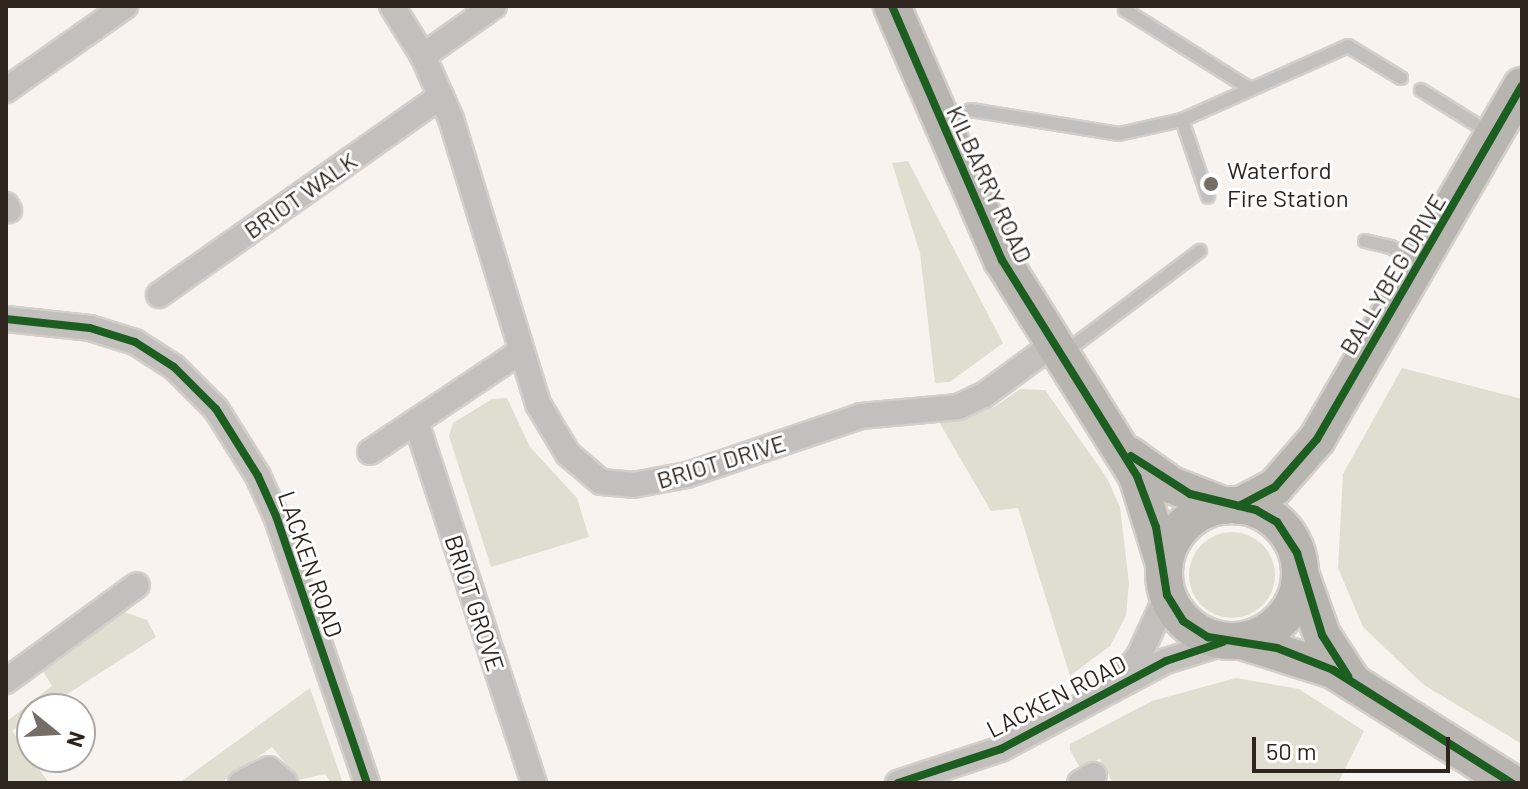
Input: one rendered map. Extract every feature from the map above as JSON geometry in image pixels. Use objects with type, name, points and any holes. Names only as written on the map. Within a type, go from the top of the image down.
[{"type":"street","points":[[6,90],[125,6]]},
{"type":"street","name":"BRIOT DRIVE","points":[[392,6],[423,56],[441,96],[520,352],[557,440],[590,475],[620,486],[712,469],[861,416],[958,407],[1055,352]]},
{"type":"street","points":[[423,56],[494,6]]},
{"type":"street","name":"KILBARRY ROAD","points":[[892,6],[939,124],[1002,260],[1055,352],[1122,449],[1148,502],[1166,579]]},
{"type":"street","name":"BALLYBEG DRIVE","points":[[1317,439],[1496,137],[1522,86]]},
{"type":"street","name":"BRIOT WALK","points":[[159,295],[441,96]]},
{"type":"street","name":"LACKEN ROAD","points":[[6,319],[90,328],[135,342],[174,367],[216,409],[252,464],[276,516],[367,783]]},
{"type":"street","points":[[370,452],[520,352]]},
{"type":"street","name":"BRIOT GROVE","points":[[416,422],[534,783]]},
{"type":"street","points":[[1317,439],[1275,487],[1187,522],[1166,579],[1194,631],[1294,653],[1353,682],[1434,738],[1512,783]]},
{"type":"street","points":[[1236,641],[1280,622],[1297,596],[1296,507],[1317,439]]},
{"type":"street","name":"KILBARRY ROAD","points":[[1122,449],[1171,485],[1232,506]]},
{"type":"street","points":[[1232,506],[1277,522],[1298,563],[1322,635],[1353,682]]},
{"type":"street","name":"LACKEN ROAD","points":[[1105,696],[1140,654],[1166,579]]},
{"type":"street","points":[[6,681],[137,585]]},
{"type":"street","name":"LACKEN ROAD","points":[[898,783],[1001,749],[1193,649],[1236,641]]},
{"type":"street","points":[[241,783],[269,769],[285,783]]},
{"type":"lane","points":[[1125,10],[1249,88]]},
{"type":"lane","points":[[939,124],[971,110],[1119,134],[1182,120],[1348,46],[1401,78]]},
{"type":"lane","points":[[1421,90],[1496,137]]},
{"type":"lane","points":[[1182,120],[1208,197]]},
{"type":"lane","points":[[1365,241],[1391,247],[1421,265]]},
{"type":"lane","points":[[1055,352],[1200,251]]},
{"type":"shaded area","points":[[908,161],[1003,343],[950,382],[935,383],[920,253],[892,163]]},
{"type":"shaded area","points":[[1402,368],[1522,399],[1522,744],[1424,685],[1363,627],[1338,568],[1343,474]]},
{"type":"shaded area","points":[[1020,389],[1045,390],[1107,478],[1120,507],[1129,583],[1126,616],[1110,646],[1070,676],[1018,508],[991,511],[939,422],[994,407]]},
{"type":"shaded area","points":[[507,398],[530,447],[577,498],[589,537],[491,567],[449,436],[453,423],[492,399]]},
{"type":"shaded area","points":[[1232,532],[1256,539],[1268,551],[1275,575],[1268,599],[1256,611],[1232,618],[1208,611],[1196,599],[1189,575],[1196,551],[1208,539]]},
{"type":"shaded area","points":[[124,612],[147,620],[156,637],[69,693],[43,693],[52,686],[41,668]]},
{"type":"shaded area","points":[[1236,678],[1299,689],[1364,731],[1338,783],[1113,783],[1100,759],[1080,768],[1070,750],[1070,744],[1152,701]]},
{"type":"shaded area","points":[[310,688],[343,783],[331,783],[325,774],[299,780],[272,747],[221,783],[179,783]]},
{"type":"shaded area","points":[[16,714],[16,728],[12,731],[16,737],[16,773],[42,773],[49,783],[6,783],[6,722]]},
{"type":"cycle path","points":[[892,6],[1002,260],[1137,476],[1156,527],[1167,595],[1183,621],[1208,637],[1277,648],[1333,670],[1512,783]]},
{"type":"cycle path","points":[[1239,506],[1275,487],[1317,439],[1522,86]]},
{"type":"cycle path","points":[[6,319],[90,328],[135,342],[174,367],[216,409],[258,476],[276,516],[367,783]]},
{"type":"cycle path","points":[[1131,456],[1190,494],[1256,510],[1277,522],[1297,553],[1322,635],[1348,676]]},
{"type":"cycle path","points":[[898,783],[1001,749],[1166,661],[1223,642]]},
{"type":"place","name":"Waterford Fire Station","points":[[1211,184]]}]
